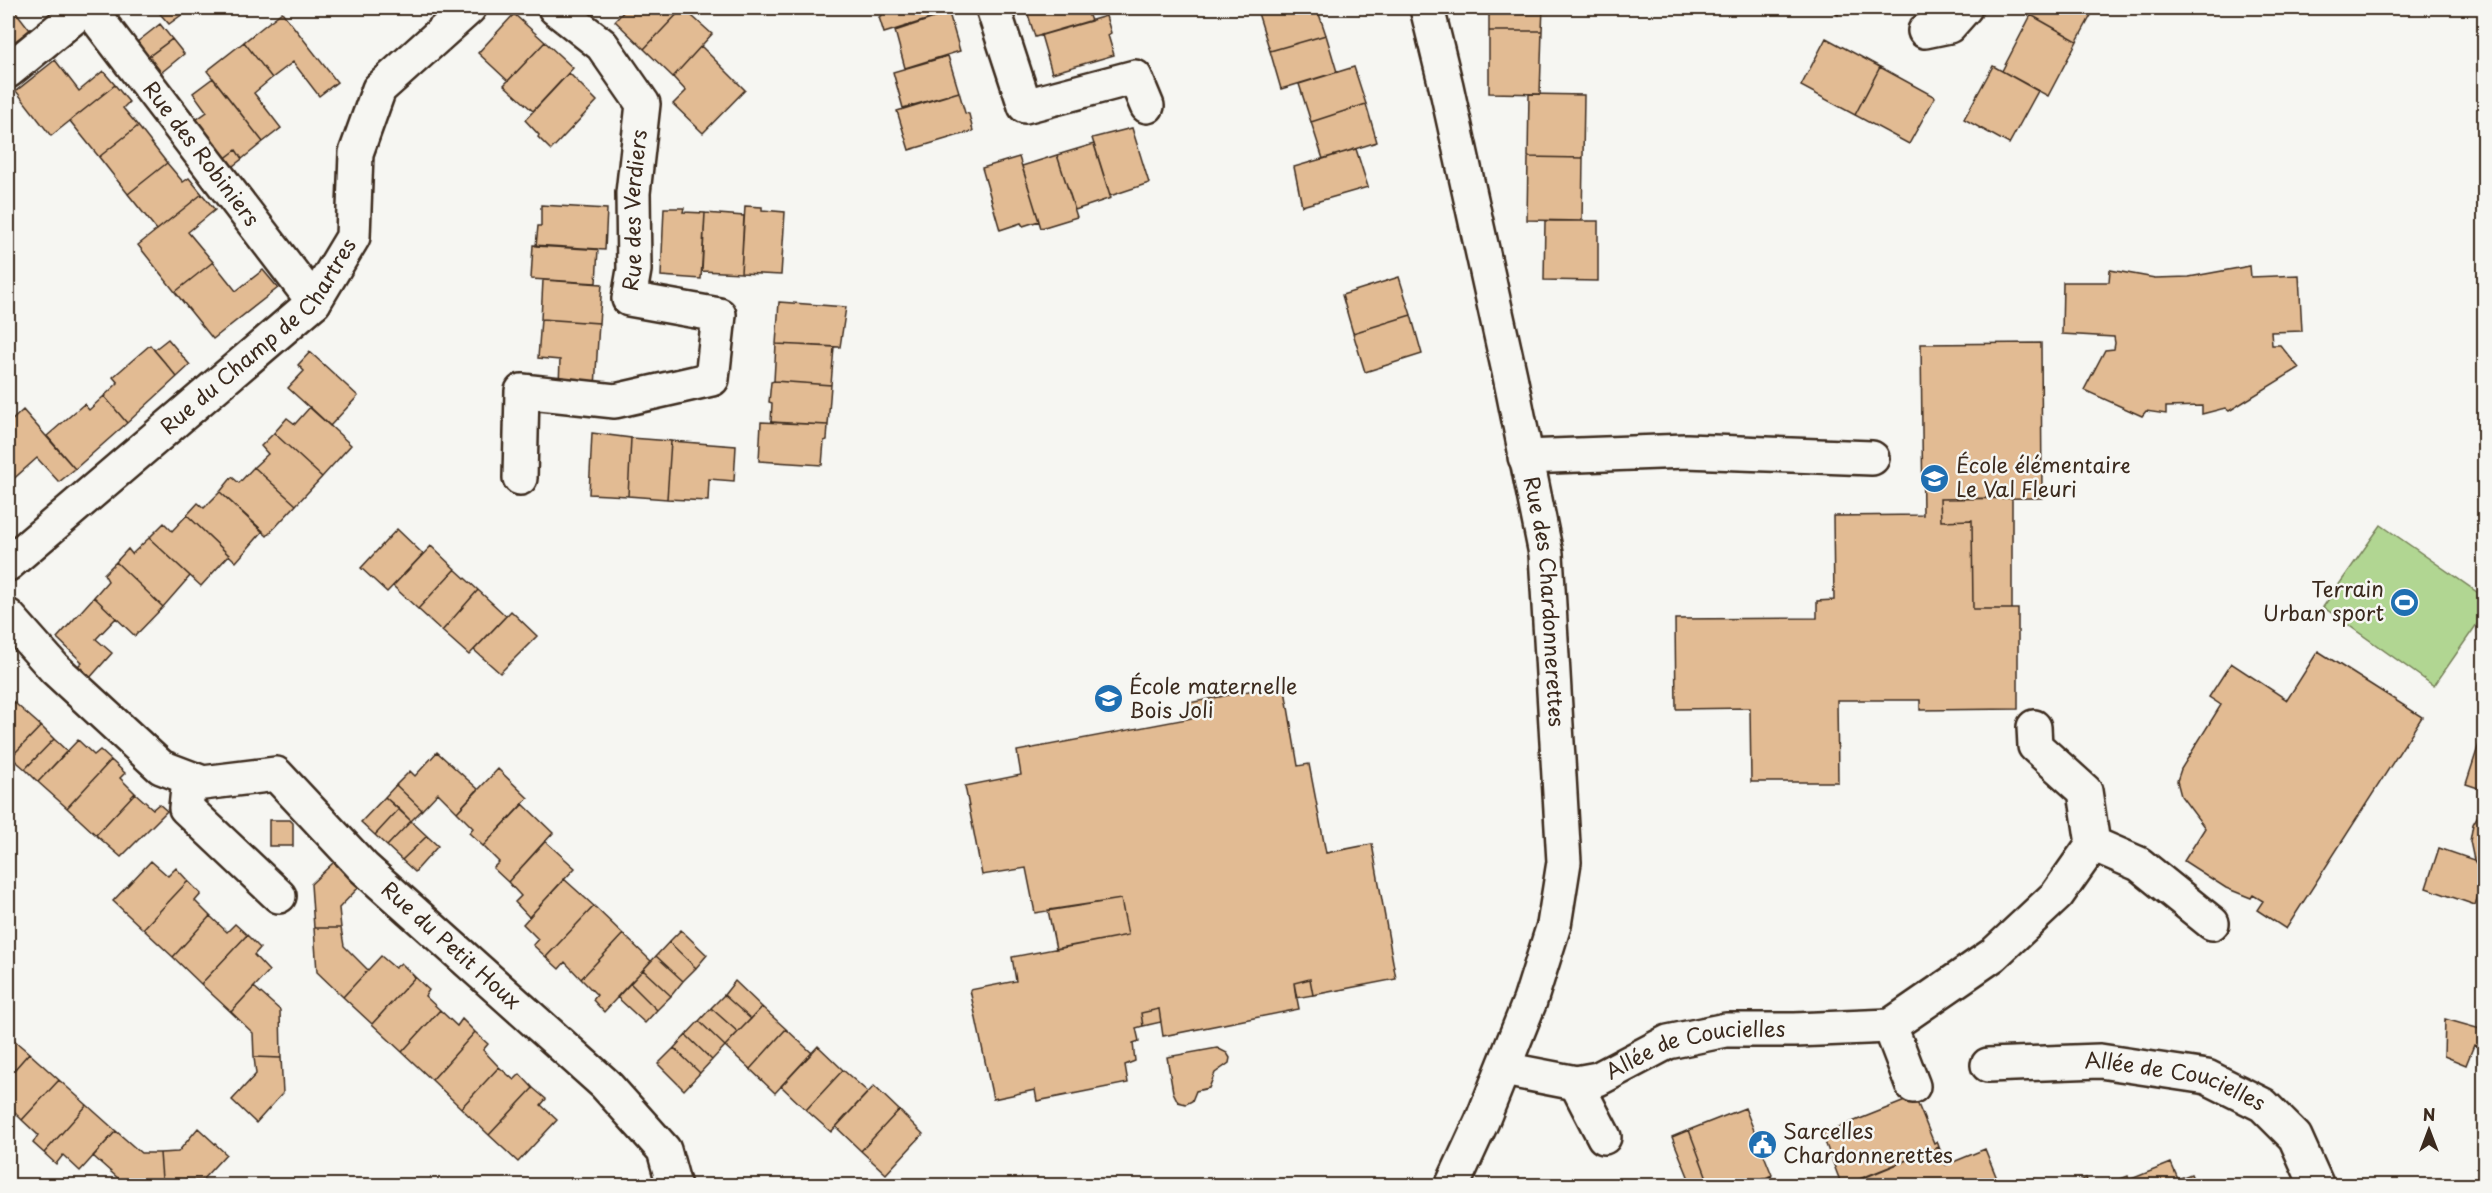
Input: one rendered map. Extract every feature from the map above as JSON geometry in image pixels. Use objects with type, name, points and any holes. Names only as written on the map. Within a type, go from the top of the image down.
[{"type":"street","name":"Rue des Robiniers","points":[[8,71],[87,8],[315,302]]},
{"type":"street","name":"Rue du Champ de Chartres","points":[[8,564],[315,302],[354,237],[356,153],[379,89],[468,8]]},
{"type":"street","name":"Rue des Verdiers","points":[[520,478],[522,391],[615,401],[712,379],[719,315],[629,299],[634,270],[633,192],[643,104],[602,45],[555,8]]},
{"type":"street","points":[[993,8],[1025,106],[1135,77],[1147,106]]},
{"type":"street","name":"Rue des Chardonnerettes","points":[[1427,8],[1446,86],[1546,554],[1564,862],[1554,925],[1530,1001],[1504,1069],[1452,1185]]},
{"type":"street","points":[[1925,31],[1949,26],[1965,8]]},
{"type":"street","points":[[1525,457],[1686,451],[1872,458]]},
{"type":"street","name":"Rue du Petit Houx","points":[[8,616],[55,669],[161,767],[203,783],[276,774],[364,868],[605,1084],[664,1150],[674,1185]]},
{"type":"street","points":[[1913,1086],[1890,1026],[1993,955],[2057,895],[2093,844],[2085,791],[2035,746],[2034,727]]},
{"type":"street","points":[[189,779],[186,808],[279,896]]},
{"type":"street","points":[[2093,844],[2139,864],[2212,923]]},
{"type":"street","name":"Allée de Coucielles","points":[[1504,1069],[1576,1083],[1598,1078],[1668,1042],[1726,1030],[1890,1026]]},
{"type":"street","name":"Allée de Coucielles","points":[[1988,1065],[2100,1061],[2207,1077],[2263,1106],[2287,1129],[2295,1137],[2317,1185]]},
{"type":"street","points":[[1576,1083],[1604,1137]]},
{"type":"green space","name":"Terrain Urban sport","points":[[2381,525],[2484,597],[2484,614],[2434,686],[2323,607]]},
{"type":"building","points":[[8,8],[13,8],[30,30],[14,42],[8,35]]},
{"type":"building","points":[[155,8],[191,8],[169,24]]},
{"type":"building","points":[[627,8],[683,8],[644,49],[615,21]]},
{"type":"building","points":[[683,8],[712,34],[673,77],[644,49]]},
{"type":"building","points":[[880,8],[947,8],[949,13],[884,33],[879,17],[882,15]]},
{"type":"building","points":[[1026,8],[1086,8],[1091,21],[1035,37]]},
{"type":"building","points":[[1274,8],[1317,8],[1326,35],[1270,51],[1258,13]]},
{"type":"building","points":[[1489,8],[1543,8],[1542,31],[1489,31]]},
{"type":"building","points":[[1826,8],[1842,8],[1838,15]]},
{"type":"building","points":[[2035,8],[2095,8],[2077,41],[2031,15]]},
{"type":"building","points":[[282,12],[337,82],[319,96],[293,62],[272,78],[244,42]]},
{"type":"building","points":[[949,13],[960,51],[905,68],[895,31]]},
{"type":"building","points":[[514,14],[545,42],[508,81],[478,53]]},
{"type":"building","points":[[2031,15],[2077,41],[2048,96],[2002,71]]},
{"type":"building","points":[[1106,16],[1111,33],[1108,35],[1114,55],[1052,73],[1041,35]]},
{"type":"building","points":[[160,24],[172,39],[144,60],[132,46]]},
{"type":"building","points":[[1489,31],[1542,31],[1540,94],[1489,93]]},
{"type":"building","points":[[1326,35],[1337,72],[1281,89],[1270,51]]},
{"type":"building","points":[[1826,38],[1880,67],[1855,115],[1801,86]]},
{"type":"building","points":[[172,39],[184,54],[157,76],[144,60]]},
{"type":"building","points":[[244,42],[272,78],[254,93],[281,128],[263,142],[207,71]]},
{"type":"building","points":[[545,42],[573,68],[533,111],[504,85]]},
{"type":"building","points":[[701,46],[745,90],[703,133],[673,104],[686,91],[673,77]]},
{"type":"building","points":[[948,56],[959,92],[903,108],[893,72]]},
{"type":"building","points":[[55,60],[79,91],[103,71],[115,85],[51,136],[16,91]]},
{"type":"building","points":[[1993,66],[2038,91],[2009,144],[1964,119]]},
{"type":"building","points":[[1354,67],[1366,104],[1311,122],[1299,84]]},
{"type":"building","points":[[1880,67],[1935,97],[1909,144],[1855,115]]},
{"type":"building","points":[[569,73],[597,101],[551,150],[525,120]]},
{"type":"building","points":[[213,78],[263,142],[242,159],[236,150],[223,160],[193,122],[207,112],[193,93]]},
{"type":"building","points":[[115,85],[129,102],[123,108],[138,126],[99,157],[70,121]]},
{"type":"building","points":[[959,92],[965,113],[969,114],[973,131],[909,150],[897,111]]},
{"type":"building","points":[[1529,94],[1584,95],[1583,158],[1528,157]]},
{"type":"building","points":[[1366,104],[1377,142],[1323,159],[1311,122]]},
{"type":"building","points":[[138,126],[167,163],[128,194],[99,157]]},
{"type":"building","points":[[1132,128],[1149,183],[1110,196],[1092,138]]},
{"type":"building","points":[[1094,144],[1111,198],[1075,210],[1057,155]]},
{"type":"building","points":[[1356,149],[1368,187],[1302,206],[1294,167]]},
{"type":"building","points":[[236,150],[242,159],[229,169],[223,160]]},
{"type":"building","points":[[1057,155],[1077,217],[1041,228],[1022,166]]},
{"type":"building","points":[[1019,157],[1039,221],[1023,226],[1021,223],[1000,230],[982,168]]},
{"type":"building","points":[[1528,157],[1583,158],[1582,221],[1527,220]]},
{"type":"building","points":[[167,163],[183,182],[189,178],[202,194],[157,230],[128,194]]},
{"type":"building","points":[[202,194],[215,210],[188,232],[213,262],[175,292],[138,245]]},
{"type":"building","points":[[541,205],[607,209],[605,250],[536,246],[538,226],[541,226]]},
{"type":"building","points":[[745,206],[785,212],[781,275],[741,273]]},
{"type":"building","points":[[664,208],[684,208],[683,212],[705,213],[701,279],[661,276]]},
{"type":"building","points":[[705,213],[744,216],[741,273],[702,271]]},
{"type":"building","points":[[1545,221],[1598,221],[1598,281],[1544,280]]},
{"type":"building","points":[[533,245],[598,249],[596,283],[531,279]]},
{"type":"building","points":[[213,262],[236,291],[263,270],[278,288],[213,339],[175,292]]},
{"type":"building","points":[[2250,266],[2251,277],[2299,275],[2302,331],[2271,332],[2272,345],[2280,345],[2299,368],[2229,411],[2225,408],[2202,414],[2202,406],[2166,407],[2166,414],[2146,411],[2142,416],[2084,390],[2105,350],[2114,349],[2114,337],[2062,334],[2063,282],[2109,282],[2110,270],[2155,278],[2189,277]]},
{"type":"building","points":[[1399,277],[1411,315],[1353,333],[1342,295]]},
{"type":"building","points":[[543,280],[602,284],[599,323],[541,319]]},
{"type":"building","points":[[779,302],[846,307],[840,347],[776,344]]},
{"type":"building","points":[[1411,315],[1422,354],[1365,372],[1353,333]]},
{"type":"building","points":[[541,319],[599,323],[595,387],[559,384],[560,360],[538,358]]},
{"type":"building","points":[[168,339],[190,365],[177,377],[154,350]]},
{"type":"building","points":[[2041,343],[2042,498],[1940,499],[1941,521],[1972,520],[1973,609],[2018,609],[2018,709],[1920,710],[1920,700],[1837,700],[1838,782],[1751,782],[1750,708],[1676,709],[1675,619],[1817,618],[1817,601],[1834,600],[1833,516],[1923,515],[1921,344]]},
{"type":"building","points":[[776,344],[834,347],[831,385],[774,381]]},
{"type":"building","points":[[150,345],[177,377],[127,423],[104,396],[118,383],[113,377]]},
{"type":"building","points":[[310,352],[358,396],[330,426],[288,388],[304,371],[298,365]]},
{"type":"building","points":[[771,382],[831,385],[828,425],[771,422],[772,403],[769,402]]},
{"type":"building","points":[[104,396],[127,423],[75,469],[47,436],[84,404],[89,410]]},
{"type":"building","points":[[310,407],[351,445],[322,477],[274,433],[287,418],[295,424]]},
{"type":"building","points":[[23,410],[75,469],[59,482],[37,458],[10,482],[8,479],[8,424]]},
{"type":"building","points":[[761,422],[828,425],[822,465],[759,461]]},
{"type":"building","points":[[274,433],[322,477],[296,505],[254,467],[268,454],[261,446]]},
{"type":"building","points":[[592,433],[631,438],[628,496],[589,494]]},
{"type":"building","points":[[631,438],[671,441],[667,499],[628,496]]},
{"type":"building","points":[[671,441],[736,446],[734,481],[709,479],[708,501],[667,499]]},
{"type":"building","points":[[254,467],[296,505],[267,536],[220,492],[232,477],[239,483]]},
{"type":"building","points":[[220,492],[263,531],[236,562],[187,515],[198,503],[204,508]]},
{"type":"building","points":[[2012,498],[2012,609],[1973,609],[1972,520],[1941,521],[1940,499]]},
{"type":"building","points":[[187,515],[229,555],[201,586],[149,538],[164,523],[172,531]]},
{"type":"building","points":[[397,529],[423,554],[387,592],[361,568]]},
{"type":"building","points":[[149,538],[190,576],[163,607],[116,562],[128,549],[132,554]]},
{"type":"building","points":[[431,546],[455,569],[418,609],[393,586]]},
{"type":"building","points":[[116,562],[163,607],[135,636],[94,597],[108,581],[104,574]]},
{"type":"building","points":[[455,569],[478,590],[442,631],[418,609]]},
{"type":"building","points":[[478,590],[506,616],[469,655],[442,631]]},
{"type":"building","points":[[94,597],[116,618],[96,639],[112,653],[88,680],[75,669],[82,662],[57,638]]},
{"type":"building","points":[[511,611],[537,636],[500,673],[474,650]]},
{"type":"building","points":[[2318,651],[2422,717],[2286,929],[2257,910],[2263,901],[2253,895],[2251,898],[2226,888],[2184,861],[2205,828],[2181,796],[2177,781],[2181,769],[2221,705],[2209,697],[2231,663],[2287,700]]},
{"type":"building","points":[[1284,684],[1298,766],[1309,764],[1326,853],[1372,844],[1396,979],[1313,995],[1310,979],[1294,983],[1299,1009],[1163,1036],[1159,1009],[1141,1013],[1143,1026],[1136,1028],[1139,1041],[1133,1043],[1135,1061],[1125,1065],[1128,1083],[1037,1101],[1035,1090],[993,1099],[970,990],[1016,981],[1012,957],[1128,935],[1121,899],[1035,913],[1026,868],[982,875],[965,786],[1021,775],[1017,751],[1192,718],[1189,703]]},
{"type":"building","points":[[8,697],[41,726],[11,757],[9,754]]},
{"type":"building","points":[[41,726],[54,739],[25,769],[11,757]]},
{"type":"building","points":[[54,739],[67,751],[38,782],[25,769]]},
{"type":"building","points":[[78,740],[94,755],[100,750],[111,760],[67,808],[38,782]]},
{"type":"building","points":[[2479,744],[2484,745],[2484,790],[2466,784]]},
{"type":"building","points":[[437,752],[478,789],[457,812],[438,793],[422,810],[396,785],[410,771],[415,776]]},
{"type":"building","points":[[111,760],[125,773],[120,778],[135,793],[96,835],[67,808]]},
{"type":"building","points":[[498,769],[528,798],[483,846],[469,833],[473,828],[457,812]]},
{"type":"building","points":[[396,785],[422,810],[411,821],[385,797]]},
{"type":"building","points":[[135,793],[153,809],[159,804],[167,811],[121,857],[96,835]]},
{"type":"building","points":[[385,797],[399,809],[375,835],[361,822]]},
{"type":"building","points":[[523,804],[553,833],[508,882],[493,868],[499,862],[483,846]]},
{"type":"building","points":[[2484,805],[2484,878],[2474,860],[2470,841],[2473,824]]},
{"type":"building","points":[[399,809],[411,821],[387,846],[375,835]]},
{"type":"building","points":[[269,820],[290,820],[293,823],[293,846],[269,846]]},
{"type":"building","points":[[411,821],[427,836],[402,860],[387,846]]},
{"type":"building","points":[[427,836],[438,846],[415,872],[402,860]]},
{"type":"building","points":[[545,841],[575,868],[529,917],[515,902],[521,896],[508,882]]},
{"type":"building","points":[[2439,848],[2474,860],[2484,878],[2475,905],[2426,888]]},
{"type":"building","points":[[151,861],[168,876],[176,868],[188,881],[143,929],[113,901]]},
{"type":"building","points":[[334,862],[360,886],[339,908],[341,928],[314,928],[311,884]]},
{"type":"building","points":[[564,879],[594,906],[546,957],[533,945],[538,939],[523,924]]},
{"type":"building","points":[[188,881],[201,894],[195,901],[210,916],[173,957],[143,929]]},
{"type":"building","points":[[1121,899],[1128,935],[1056,949],[1048,910]]},
{"type":"building","points":[[594,906],[623,934],[581,979],[565,962],[559,969],[546,957]]},
{"type":"building","points":[[210,916],[227,932],[235,924],[247,935],[201,984],[173,957]]},
{"type":"building","points":[[314,928],[341,928],[344,946],[368,970],[343,997],[317,972]]},
{"type":"building","points":[[681,930],[707,955],[696,968],[669,942]]},
{"type":"building","points":[[623,934],[651,961],[604,1012],[593,1000],[597,995],[581,979]]},
{"type":"building","points":[[247,935],[260,948],[254,955],[269,971],[231,1012],[201,984]]},
{"type":"building","points":[[669,942],[696,968],[683,981],[656,956]]},
{"type":"building","points":[[381,956],[395,968],[401,963],[415,977],[372,1024],[343,997]]},
{"type":"building","points":[[656,956],[683,981],[671,996],[643,970]]},
{"type":"building","points":[[643,970],[671,996],[657,1010],[630,983]]},
{"type":"building","points":[[415,977],[429,990],[425,996],[440,1010],[402,1052],[372,1024]]},
{"type":"building","points":[[1310,979],[1313,995],[1296,998],[1294,983]]},
{"type":"building","points":[[735,981],[762,1007],[751,1019],[724,995]]},
{"type":"building","points":[[630,983],[657,1010],[645,1023],[617,997]]},
{"type":"building","points":[[254,987],[280,1010],[281,1058],[254,1057],[253,1033],[231,1012]]},
{"type":"building","points":[[724,995],[751,1019],[738,1032],[711,1008]]},
{"type":"building","points":[[762,1007],[786,1029],[750,1069],[725,1046]]},
{"type":"building","points":[[711,1008],[738,1032],[725,1046],[699,1021]]},
{"type":"building","points":[[1159,1009],[1161,1022],[1143,1026],[1141,1013]]},
{"type":"building","points":[[440,1010],[457,1026],[462,1019],[475,1032],[432,1080],[402,1052]]},
{"type":"building","points":[[2445,1019],[2484,1030],[2484,1049],[2474,1045],[2466,1065],[2444,1056]]},
{"type":"building","points":[[699,1021],[725,1046],[712,1060],[686,1035]]},
{"type":"building","points":[[786,1029],[812,1053],[775,1093],[750,1069]]},
{"type":"building","points":[[475,1032],[488,1044],[483,1050],[499,1067],[461,1108],[432,1080]]},
{"type":"building","points":[[8,1035],[29,1053],[8,1077]]},
{"type":"building","points":[[686,1035],[712,1060],[700,1073],[674,1048]]},
{"type":"building","points":[[818,1046],[843,1070],[806,1110],[781,1086]]},
{"type":"building","points":[[674,1048],[700,1073],[684,1090],[658,1064]]},
{"type":"building","points":[[1217,1048],[1227,1053],[1230,1058],[1229,1063],[1215,1073],[1209,1088],[1196,1091],[1192,1101],[1186,1104],[1178,1102],[1173,1092],[1167,1057]]},
{"type":"building","points":[[29,1053],[59,1080],[22,1120],[8,1106],[8,1077]]},
{"type":"building","points":[[254,1057],[281,1058],[283,1093],[256,1123],[232,1100],[256,1074]]},
{"type":"building","points":[[499,1067],[514,1080],[520,1074],[533,1088],[489,1135],[461,1108]]},
{"type":"building","points":[[843,1070],[868,1092],[831,1132],[806,1110]]},
{"type":"building","points":[[59,1080],[87,1105],[44,1153],[33,1143],[38,1135],[22,1120]]},
{"type":"building","points":[[874,1086],[899,1110],[861,1151],[836,1127]]},
{"type":"building","points":[[533,1088],[546,1099],[541,1105],[557,1120],[518,1162],[489,1135]]},
{"type":"building","points":[[1915,1097],[1934,1143],[1937,1141],[1939,1147],[1842,1186],[1822,1134]]},
{"type":"building","points":[[87,1105],[116,1131],[80,1171],[63,1155],[56,1164],[44,1153]]},
{"type":"building","points":[[1745,1108],[1772,1175],[1747,1186],[1710,1186],[1689,1130]]},
{"type":"building","points":[[899,1110],[923,1134],[886,1174],[861,1151]]},
{"type":"building","points":[[198,1128],[226,1154],[202,1180],[162,1179],[160,1153],[178,1152]]},
{"type":"building","points":[[1689,1130],[1710,1186],[1692,1186],[1672,1137]]},
{"type":"building","points":[[116,1131],[141,1153],[160,1153],[162,1179],[119,1179],[93,1156]]},
{"type":"building","points":[[1939,1147],[1946,1165],[1985,1149],[2000,1186],[1844,1186]]},
{"type":"building","points":[[2171,1163],[2178,1179],[2191,1174],[2196,1186],[2103,1186],[2128,1176],[2129,1180]]},
{"type":"building","points":[[1771,1176],[1775,1186],[1747,1186]]},
{"type":"building","points":[[2086,1178],[2089,1186],[2069,1186]]},
{"type":"place","name":"École élémentaire Le Val Fleuri","points":[[1935,478]]},
{"type":"place","name":"Terrain Urban sport","points":[[2405,602]]},
{"type":"place","name":"École maternelle Bois Joli","points":[[1108,699]]},
{"type":"place","name":"Sarcelles Chardonnerettes","points":[[1762,1144]]}]
